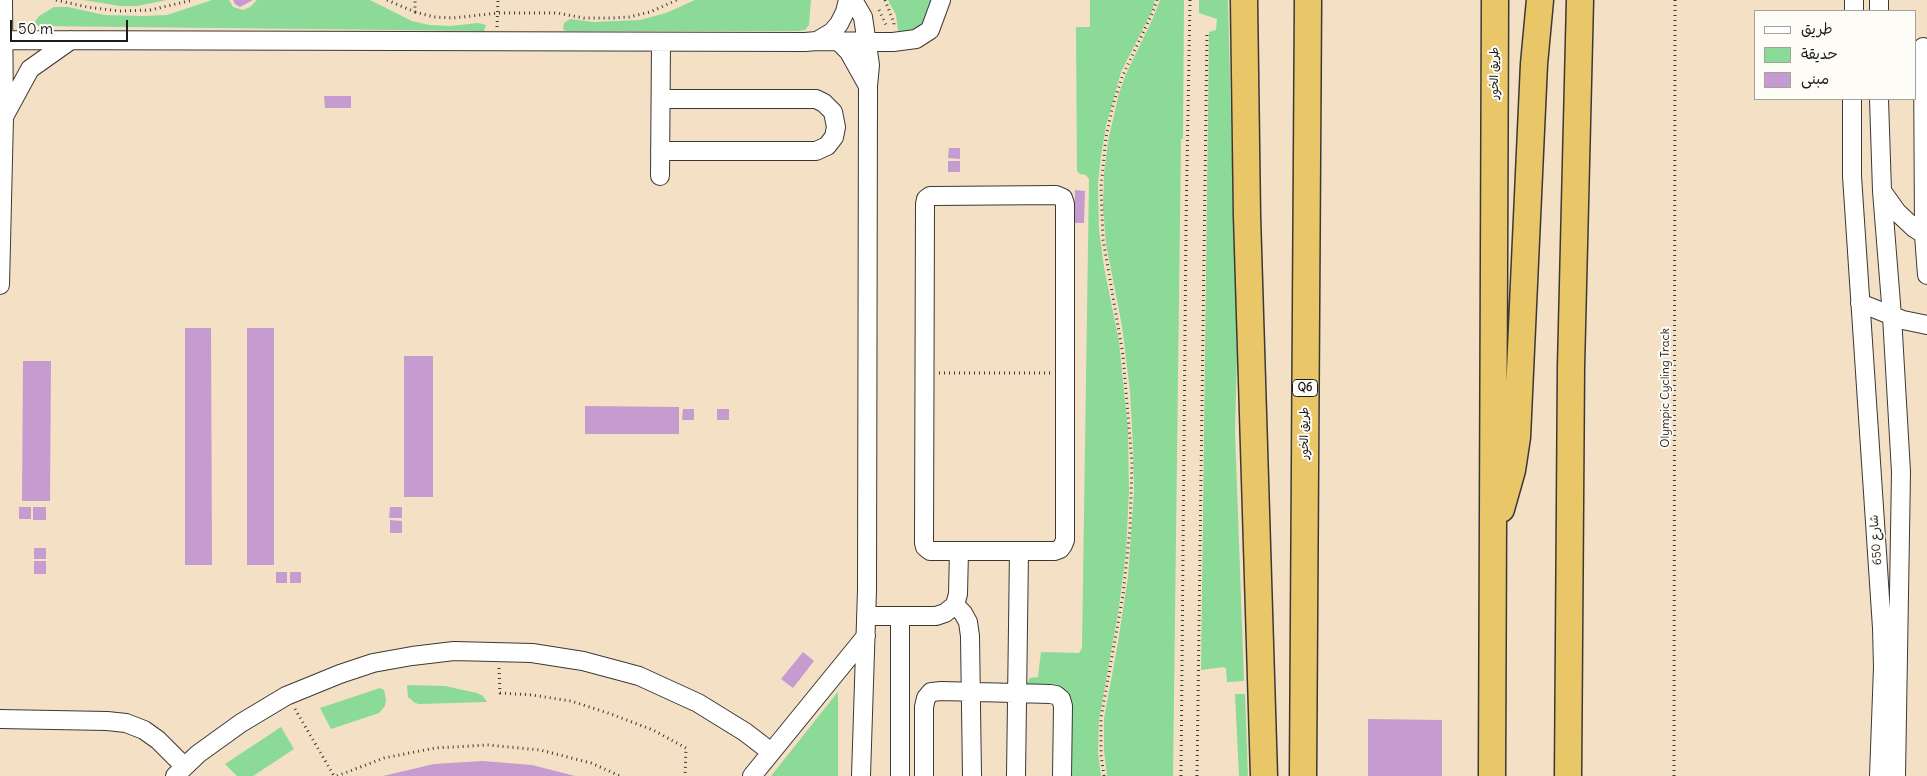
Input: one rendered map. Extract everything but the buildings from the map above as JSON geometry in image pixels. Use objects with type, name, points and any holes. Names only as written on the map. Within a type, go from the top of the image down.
[{"type":"highway","points":[[1244,0],[1247,216],[1264,776]]},
{"type":"highway","name":"طريق الخور","points":[[1303,776],[1308,0]]},
{"type":"highway","name":"طريق الخور","points":[[1492,776],[1495,0]]},
{"type":"highway","points":[[1492,533],[1508,486],[1517,437],[1534,64],[1540,0]]},
{"type":"highway","points":[[1568,776],[1571,367],[1580,0]]},
{"type":"street","points":[[0,285],[4,117],[1,40],[3,0]]},
{"type":"street","points":[[817,41],[832,32],[839,24],[848,0]]},
{"type":"street","points":[[852,0],[863,17],[870,65],[868,86],[866,636],[861,776]]},
{"type":"street","points":[[1,40],[868,42],[894,35],[916,39],[930,30],[941,0]]},
{"type":"street","points":[[4,117],[30,69],[71,40]]},
{"type":"street","points":[[838,41],[849,52],[868,86]]},
{"type":"street","points":[[660,176],[661,42]]},
{"type":"street","points":[[1922,48],[1927,275]]},
{"type":"street","points":[[660,151],[816,151],[827,146],[834,137],[836,127],[833,112],[824,103],[816,99],[661,99]]},
{"type":"street","name":"شارع 650","points":[[1852,100],[1852,176],[1882,628],[1883,666],[1879,776]]},
{"type":"street","name":"شارع 650","points":[[1880,103],[1882,191],[1892,316],[1901,472],[1896,776]]},
{"type":"street","points":[[1882,191],[1897,212],[1926,235]]},
{"type":"street","points":[[1056,195],[1063,198],[1065,204],[1064,373],[1065,540],[1060,549],[1055,551],[930,551],[925,547],[924,543],[926,199],[930,196],[1056,195]]},
{"type":"street","points":[[1860,304],[1903,320],[1927,325]]},
{"type":"street","points":[[866,616],[936,616],[945,613],[955,605],[958,594],[959,550]]},
{"type":"street","points":[[1016,776],[1019,551]]},
{"type":"street","points":[[955,605],[963,614],[969,629],[972,776]]},
{"type":"street","points":[[900,616],[900,776]]},
{"type":"street","points":[[752,776],[866,636]]},
{"type":"street","points":[[0,719],[107,720],[126,723],[144,730],[158,740],[180,771],[241,723],[286,696],[340,674],[373,663],[412,656],[454,651],[499,650],[583,661],[639,676],[698,702],[772,752]]},
{"type":"street","points":[[1568,675],[1574,687],[1580,713],[1581,776]]},
{"type":"street","points":[[924,776],[924,707],[926,698],[932,692],[971,691],[1050,694],[1056,695],[1061,699],[1062,776]]},
{"type":"path","points":[[56,0],[87,7],[119,11],[150,10],[193,0]]},
{"type":"path","points":[[387,0],[414,12],[434,17],[453,18],[498,13],[557,13],[584,18],[629,17],[650,12],[677,0]]},
{"type":"path","points":[[414,12],[415,0]]},
{"type":"path","points":[[498,0],[498,13]]},
{"type":"path","points":[[885,0],[894,23],[894,35]]},
{"type":"path","points":[[1104,776],[1101,755],[1101,718],[1124,595],[1130,529],[1132,463],[1123,355],[1102,239],[1101,187],[1106,137],[1122,77],[1157,0]]},
{"type":"path","points":[[1181,776],[1190,0]]},
{"type":"path","name":"Olympic Cycling Track","points":[[1674,776],[1675,0]]},
{"type":"path","points":[[877,7],[887,28],[894,35]]},
{"type":"path","points":[[1197,776],[1207,32]]},
{"type":"path","points":[[925,373],[1064,373]]},
{"type":"path","points":[[499,650],[500,693],[532,695],[571,701],[653,730],[686,748],[685,776]]},
{"type":"path","points":[[300,719],[336,776],[384,758],[426,750],[488,745],[540,750],[591,763],[620,776]]},
{"type":"green space","points":[[83,0],[167,0],[137,6],[120,6]]},
{"type":"green space","points":[[212,0],[229,0],[233,7],[243,10],[250,7],[257,0],[370,0],[412,21],[429,25],[450,26],[478,23],[486,25],[484,31],[38,26],[33,24],[39,16],[54,7],[68,7],[104,15],[167,15]]},
{"type":"green space","points":[[695,0],[811,0],[809,25],[805,30],[799,31],[566,31],[563,29],[564,23],[570,19],[594,22],[640,20],[666,13]]},
{"type":"green space","points":[[888,0],[934,0],[928,16],[919,26],[909,32],[900,33],[896,15]]},
{"type":"green space","points":[[1090,0],[1155,0],[1152,11],[1121,72],[1106,126],[1101,156],[1098,184],[1099,229],[1104,267],[1119,342],[1128,430],[1129,492],[1126,552],[1119,607],[1099,720],[1098,753],[1101,776],[1066,776],[1068,701],[1027,686],[1027,683],[1030,678],[1038,677],[1041,652],[1079,653],[1082,648],[1089,179],[1086,175],[1080,174],[1077,171],[1076,27],[1090,27]]},
{"type":"green space","points":[[1160,0],[1184,0],[1173,776],[1107,776],[1104,751],[1104,718],[1128,577],[1134,491],[1130,391],[1122,326],[1106,244],[1103,207],[1104,174],[1108,141],[1119,93]]},
{"type":"green space","points":[[1199,0],[1228,0],[1237,354],[1235,432],[1244,681],[1227,682],[1226,669],[1224,667],[1201,670],[1209,32],[1216,30],[1217,19],[1199,13]]},
{"type":"green space","points":[[407,685],[445,686],[477,693],[483,696],[487,702],[419,704],[408,697]]},
{"type":"green space","points":[[380,688],[384,690],[386,699],[385,706],[379,713],[331,729],[320,708]]},
{"type":"green space","points":[[837,693],[838,776],[771,776]]},
{"type":"green space","points":[[1235,694],[1245,694],[1248,776],[1239,776]]},
{"type":"green space","points":[[281,727],[294,749],[253,776],[237,776],[225,764]]}]
